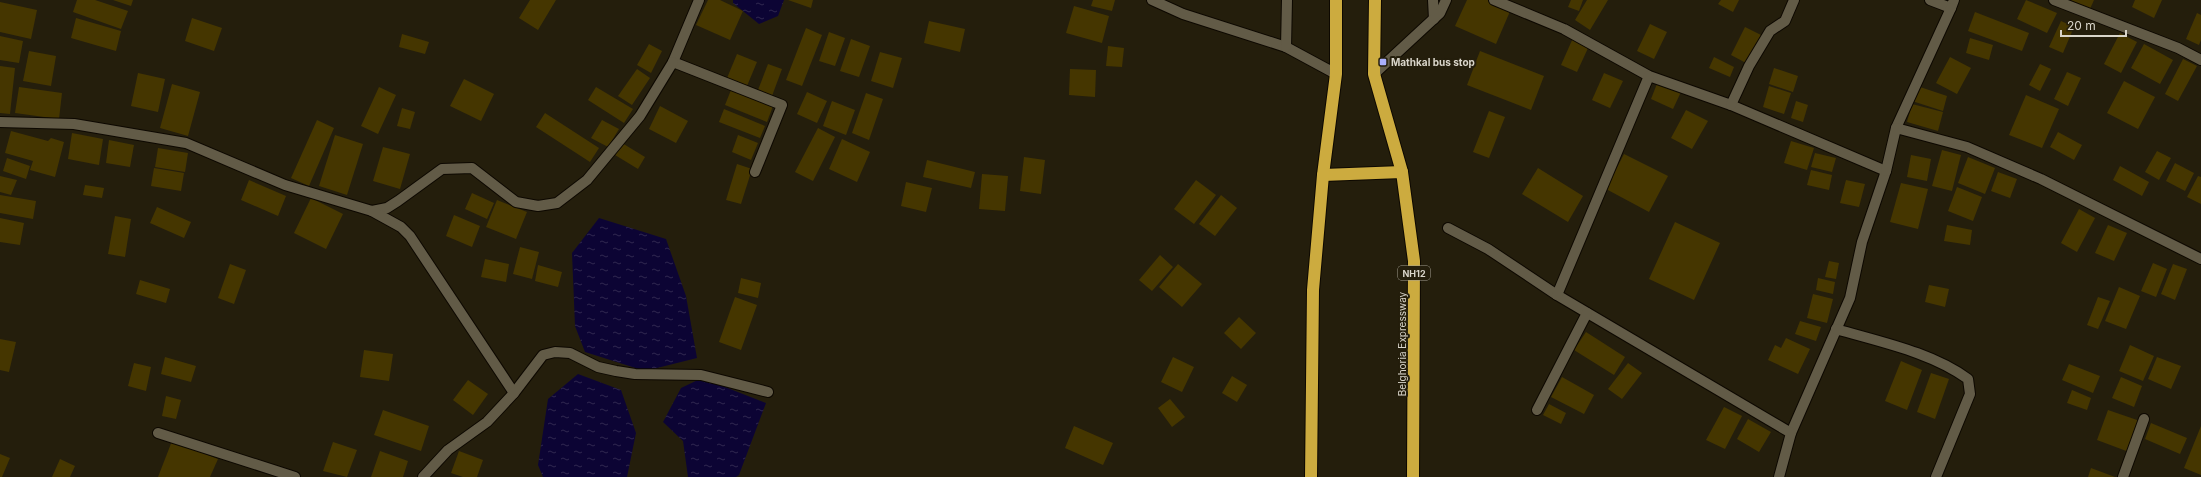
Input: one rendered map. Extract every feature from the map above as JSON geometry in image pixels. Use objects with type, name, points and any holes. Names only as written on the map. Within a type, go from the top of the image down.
[{"type":"highway","points":[[1311,477],[1313,290],[1323,175],[1336,74],[1336,0]]},
{"type":"highway","name":"Belghoria Expressway","points":[[1375,0],[1374,74],[1402,172],[1414,261],[1413,477]]},
{"type":"highway","points":[[1323,175],[1402,172]]},
{"type":"street","points":[[372,211],[387,208],[442,169],[472,168],[516,202],[538,206],[557,203],[587,180],[640,116],[673,62],[699,0]]},
{"type":"street","points":[[1152,0],[1183,14],[1286,47],[1336,74]]},
{"type":"street","points":[[1286,47],[1287,0]]},
{"type":"street","points":[[1432,0],[1434,19]]},
{"type":"street","points":[[1374,74],[1440,13],[1446,0]]},
{"type":"street","points":[[1494,0],[1564,29],[1649,76],[1731,105],[1886,171]]},
{"type":"street","points":[[1731,105],[1770,31],[1785,21],[1794,0]]},
{"type":"street","points":[[1779,477],[1791,433],[1850,298],[1862,242],[1886,171],[1896,128],[1953,4],[1930,0]]},
{"type":"street","points":[[2054,0],[2178,48],[2201,60]]},
{"type":"street","points":[[673,62],[782,105],[756,172]]},
{"type":"street","points":[[1557,295],[1649,76]]},
{"type":"street","points":[[0,122],[74,124],[186,143],[285,185],[372,211],[401,227],[410,236],[514,394]]},
{"type":"street","points":[[1896,128],[1967,147],[2041,179],[2201,259]]},
{"type":"street","points":[[1448,228],[1488,249],[1557,295],[1791,433]]},
{"type":"street","points":[[1537,410],[1587,313]]},
{"type":"street","points":[[1836,329],[1900,347],[1955,369],[1968,379],[1970,394],[1936,477]]},
{"type":"street","points":[[423,477],[448,450],[487,422],[514,394],[543,355],[555,352],[570,353],[598,367],[616,371],[635,374],[701,375],[768,392]]},
{"type":"street","points":[[2123,477],[2144,419]]},
{"type":"street","points":[[158,433],[295,477]]},
{"type":"water","points":[[733,0],[784,0],[778,16],[759,24],[733,3]]},
{"type":"water","points":[[599,218],[666,239],[686,296],[697,358],[645,371],[585,352],[575,326],[572,253]]},
{"type":"water","points":[[578,374],[621,390],[636,433],[627,477],[543,477],[538,465],[548,399]]},
{"type":"water","points":[[702,378],[766,403],[739,475],[736,477],[688,477],[683,441],[663,422],[681,388]]},
{"type":"building","points":[[77,0],[95,0],[128,11],[121,29],[73,12]]},
{"type":"building","points":[[113,0],[133,0],[131,6]]},
{"type":"building","points":[[530,0],[556,0],[538,30],[519,18]]},
{"type":"building","points":[[708,0],[720,0],[743,11],[730,40],[696,25]]},
{"type":"building","points":[[788,0],[813,0],[811,8]]},
{"type":"building","points":[[1093,0],[1115,0],[1112,11],[1091,6]]},
{"type":"building","points":[[1467,0],[1491,0],[1511,9],[1496,44],[1455,26]]},
{"type":"building","points":[[1571,0],[1583,0],[1579,11],[1568,7]]},
{"type":"building","points":[[1587,0],[1608,0],[1590,30],[1575,20]]},
{"type":"building","points":[[1721,0],[1739,0],[1733,12],[1718,4]]},
{"type":"building","points":[[2026,0],[2057,13],[2047,33],[2017,19]]},
{"type":"building","points":[[2070,0],[2094,0],[2090,9]]},
{"type":"building","points":[[2135,0],[2162,0],[2154,18],[2132,7]]},
{"type":"building","points":[[0,2],[37,10],[31,39],[0,32]]},
{"type":"building","points":[[1074,6],[1109,16],[1102,43],[1066,33]]},
{"type":"building","points":[[1975,12],[2029,33],[2022,51],[1968,31]]},
{"type":"building","points":[[2197,13],[2201,15],[2201,40],[2199,45],[2186,39]]},
{"type":"building","points":[[76,18],[121,31],[116,51],[71,38]]},
{"type":"building","points":[[192,18],[222,28],[214,51],[185,41]]},
{"type":"building","points":[[929,21],[965,29],[960,52],[924,43]]},
{"type":"building","points":[[2061,21],[2074,27],[2063,53],[2049,47]]},
{"type":"building","points":[[1650,24],[1667,32],[1654,59],[1637,51]]},
{"type":"building","points":[[1745,27],[1761,35],[1746,63],[1731,55]]},
{"type":"building","points":[[806,28],[822,35],[802,86],[786,80]]},
{"type":"building","points":[[829,32],[845,38],[835,66],[819,61]]},
{"type":"building","points":[[2120,33],[2137,42],[2121,73],[2104,64]]},
{"type":"building","points":[[402,34],[429,42],[425,54],[399,47]]},
{"type":"building","points":[[0,36],[23,41],[19,63],[0,60]]},
{"type":"building","points":[[1573,38],[1589,46],[1577,72],[1561,65]]},
{"type":"building","points":[[1970,38],[1993,45],[1989,60],[1966,53]]},
{"type":"building","points":[[851,39],[870,46],[859,77],[840,71]]},
{"type":"building","points":[[649,44],[662,51],[651,73],[637,65]]},
{"type":"building","points":[[2144,44],[2173,60],[2160,84],[2131,68]]},
{"type":"building","points":[[1108,46],[1124,48],[1122,67],[1106,66]]},
{"type":"building","points":[[29,51],[56,56],[51,86],[23,81]]},
{"type":"building","points":[[1480,51],[1544,76],[1531,110],[1467,85]]},
{"type":"building","points":[[880,52],[902,58],[893,88],[871,81]]},
{"type":"building","points":[[737,54],[757,62],[747,86],[727,78]]},
{"type":"building","points":[[1714,57],[1734,67],[1730,77],[1709,68]]},
{"type":"building","points":[[1950,57],[1971,68],[1957,94],[1936,83]]},
{"type":"building","points":[[2183,59],[2197,66],[2178,101],[2165,94]]},
{"type":"building","points":[[768,64],[782,69],[772,96],[758,90]]},
{"type":"building","points":[[2040,64],[2051,69],[2040,91],[2029,85]]},
{"type":"building","points":[[0,66],[15,68],[10,114],[0,113]]},
{"type":"building","points":[[1774,68],[1798,76],[1793,92],[1769,84]]},
{"type":"building","points":[[637,69],[650,78],[632,105],[618,96]]},
{"type":"building","points":[[1070,69],[1096,70],[1095,97],[1069,95]]},
{"type":"building","points":[[2067,72],[2081,78],[2068,106],[2054,99]]},
{"type":"building","points":[[138,73],[165,79],[158,112],[131,106]]},
{"type":"building","points":[[1604,73],[1623,81],[1610,108],[1592,100]]},
{"type":"building","points":[[464,79],[494,94],[481,121],[450,106]]},
{"type":"building","points":[[1658,81],[1681,92],[1673,109],[1651,99]]},
{"type":"building","points":[[2124,81],[2155,97],[2138,129],[2107,113]]},
{"type":"building","points":[[172,84],[200,92],[188,136],[160,128]]},
{"type":"building","points":[[1769,86],[1791,93],[1784,114],[1763,107]]},
{"type":"building","points":[[1917,86],[1947,96],[1943,111],[1912,101]]},
{"type":"building","points":[[19,87],[62,93],[59,119],[15,113]]},
{"type":"building","points":[[379,87],[396,95],[378,134],[361,126]]},
{"type":"building","points":[[596,87],[633,109],[624,123],[588,100]]},
{"type":"building","points":[[731,90],[773,106],[767,122],[725,105]]},
{"type":"building","points":[[807,92],[827,101],[817,123],[797,114]]},
{"type":"building","points":[[866,93],[883,99],[869,140],[852,133]]},
{"type":"building","points":[[2026,95],[2059,109],[2042,148],[2009,135]]},
{"type":"building","points":[[832,101],[855,110],[846,135],[823,126]]},
{"type":"building","points":[[1796,101],[1808,105],[1803,122],[1791,118]]},
{"type":"building","points":[[1912,104],[1943,112],[1938,131],[1907,122]]},
{"type":"building","points":[[660,106],[688,121],[676,143],[649,129]]},
{"type":"building","points":[[402,108],[415,112],[410,129],[397,126]]},
{"type":"building","points":[[724,109],[765,126],[760,138],[719,122]]},
{"type":"building","points":[[1686,110],[1708,121],[1692,149],[1671,138]]},
{"type":"building","points":[[1489,111],[1505,117],[1489,158],[1473,152]]},
{"type":"building","points":[[545,113],[599,148],[590,162],[536,127]]},
{"type":"building","points":[[317,120],[334,128],[309,186],[291,178]]},
{"type":"building","points":[[602,120],[619,129],[608,147],[591,138]]},
{"type":"building","points":[[818,128],[835,137],[813,181],[795,172]]},
{"type":"building","points":[[11,131],[48,141],[51,138],[64,142],[55,177],[30,170],[33,161],[5,153]]},
{"type":"building","points":[[2058,132],[2082,145],[2074,160],[2050,147]]},
{"type":"building","points":[[72,133],[103,139],[99,165],[68,159]]},
{"type":"building","points":[[335,135],[363,144],[347,195],[319,186]]},
{"type":"building","points":[[738,135],[758,143],[751,160],[732,152]]},
{"type":"building","points":[[842,139],[870,152],[857,182],[829,169]]},
{"type":"building","points":[[109,140],[134,145],[130,167],[106,163]]},
{"type":"building","points":[[1791,141],[1814,148],[1807,170],[1784,163]]},
{"type":"building","points":[[622,143],[645,157],[638,169],[615,155]]},
{"type":"building","points":[[383,147],[410,154],[400,189],[373,181]]},
{"type":"building","points":[[158,148],[188,153],[185,172],[155,167]]},
{"type":"building","points":[[1942,150],[1961,155],[1952,191],[1932,186]]},
{"type":"building","points":[[2157,151],[2171,158],[2159,180],[2145,172]]},
{"type":"building","points":[[1815,153],[1836,158],[1832,172],[1811,167]]},
{"type":"building","points":[[1624,154],[1668,176],[1649,212],[1606,189]]},
{"type":"building","points":[[1911,155],[1931,159],[1927,181],[1907,177]]},
{"type":"building","points":[[1024,157],[1045,160],[1041,194],[1020,191]]},
{"type":"building","points":[[1968,157],[1995,168],[1985,194],[1958,183]]},
{"type":"building","points":[[7,158],[30,166],[26,179],[3,171]]},
{"type":"building","points":[[927,160],[975,172],[971,188],[923,177]]},
{"type":"building","points":[[2175,163],[2194,173],[2185,191],[2166,181]]},
{"type":"building","points":[[737,164],[752,169],[741,204],[726,200]]},
{"type":"building","points":[[2120,166],[2149,182],[2142,196],[2113,180]]},
{"type":"building","points":[[154,168],[184,173],[181,191],[151,186]]},
{"type":"building","points":[[1538,168],[1583,196],[1568,222],[1522,194]]},
{"type":"building","points":[[1811,170],[1832,175],[1829,190],[1807,185]]},
{"type":"building","points":[[1998,172],[2017,179],[2010,198],[1991,191]]},
{"type":"building","points":[[982,174],[1008,176],[1005,211],[979,209]]},
{"type":"building","points":[[0,176],[17,180],[11,195],[0,192]]},
{"type":"building","points":[[2198,176],[2201,177],[2201,204],[2187,197]]},
{"type":"building","points":[[249,180],[286,196],[278,216],[241,200]]},
{"type":"building","points":[[1196,180],[1216,195],[1194,224],[1174,209]]},
{"type":"building","points":[[1846,180],[1865,184],[1859,207],[1840,203]]},
{"type":"building","points":[[906,182],[932,188],[926,212],[901,206]]},
{"type":"building","points":[[1901,183],[1928,189],[1918,229],[1890,222]]},
{"type":"building","points":[[85,185],[104,188],[102,198],[83,195]]},
{"type":"building","points":[[1957,187],[1982,197],[1973,221],[1948,211]]},
{"type":"building","points":[[472,193],[494,203],[487,219],[465,209]]},
{"type":"building","points":[[0,195],[36,201],[33,219],[0,213]]},
{"type":"building","points":[[1221,195],[1237,208],[1215,236],[1199,224]]},
{"type":"building","points":[[311,198],[343,214],[326,249],[294,233]]},
{"type":"building","points":[[497,200],[527,212],[516,239],[486,227]]},
{"type":"building","points":[[157,207],[191,222],[184,238],[150,223]]},
{"type":"building","points":[[2079,209],[2095,218],[2077,252],[2061,243]]},
{"type":"building","points":[[454,215],[480,226],[472,247],[446,236]]},
{"type":"building","points":[[115,216],[131,219],[125,257],[108,254]]},
{"type":"building","points":[[0,218],[24,223],[20,245],[0,242]]},
{"type":"building","points":[[1675,222],[1720,243],[1694,300],[1649,279]]},
{"type":"building","points":[[1947,225],[1972,230],[1970,245],[1944,241]]},
{"type":"building","points":[[2108,225],[2127,233],[2114,261],[2095,253]]},
{"type":"building","points":[[520,247],[539,252],[532,279],[513,274]]},
{"type":"building","points":[[1160,255],[1173,267],[1152,291],[1139,280]]},
{"type":"building","points":[[485,259],[509,264],[506,282],[481,277]]},
{"type":"building","points":[[1829,261],[1839,263],[1836,279],[1825,277]]},
{"type":"building","points":[[2153,263],[2167,269],[2156,297],[2141,291]]},
{"type":"building","points":[[230,264],[246,270],[234,304],[218,298]]},
{"type":"building","points":[[1178,264],[1202,284],[1182,307],[1159,287]]},
{"type":"building","points":[[2173,264],[2187,269],[2175,300],[2161,294]]},
{"type":"building","points":[[538,265],[562,272],[558,287],[535,281]]},
{"type":"building","points":[[741,278],[761,283],[758,298],[738,293]]},
{"type":"building","points":[[1818,278],[1835,282],[1833,294],[1816,290]]},
{"type":"building","points":[[140,280],[170,289],[166,303],[136,294]]},
{"type":"building","points":[[1929,285],[1949,289],[1945,307],[1925,302]]},
{"type":"building","points":[[2119,287],[2140,296],[2126,329],[2105,321]]},
{"type":"building","points":[[1813,294],[1833,299],[1827,323],[1807,318]]},
{"type":"building","points":[[735,297],[757,305],[741,350],[719,342]]},
{"type":"building","points":[[2098,297],[2110,301],[2098,329],[2087,325]]},
{"type":"building","points":[[1239,317],[1256,333],[1241,349],[1224,333]]},
{"type":"building","points":[[1800,321],[1821,327],[1816,341],[1795,334]]},
{"type":"building","points":[[1586,332],[1625,357],[1614,375],[1574,350]]},
{"type":"building","points":[[1786,338],[1810,349],[1798,374],[1768,360],[1775,345],[1781,348]]},
{"type":"building","points":[[0,339],[16,342],[9,372],[0,370]]},
{"type":"building","points":[[2130,345],[2154,356],[2143,381],[2119,371]]},
{"type":"building","points":[[364,350],[393,354],[389,381],[360,377]]},
{"type":"building","points":[[165,357],[196,366],[191,382],[161,374]]},
{"type":"building","points":[[1173,357],[1194,367],[1182,392],[1161,382]]},
{"type":"building","points":[[2157,357],[2181,366],[2171,389],[2148,379]]},
{"type":"building","points":[[1901,361],[1922,370],[1907,410],[1885,401]]},
{"type":"building","points":[[134,363],[151,367],[146,391],[128,386]]},
{"type":"building","points":[[1628,363],[1642,373],[1622,399],[1608,389]]},
{"type":"building","points":[[2069,364],[2100,376],[2093,393],[2062,380]]},
{"type":"building","points":[[1931,373],[1949,379],[1935,419],[1917,412]]},
{"type":"building","points":[[1232,376],[1247,385],[1237,402],[1222,393]]},
{"type":"building","points":[[1562,377],[1594,395],[1584,414],[1551,397]]},
{"type":"building","points":[[2121,377],[2142,386],[2134,407],[2112,398]]},
{"type":"building","points":[[468,380],[488,394],[473,415],[453,400]]},
{"type":"building","points":[[2072,390],[2091,398],[2087,410],[2067,403]]},
{"type":"building","points":[[166,396],[181,400],[176,419],[162,416]]},
{"type":"building","points":[[1170,399],[1185,417],[1172,427],[1158,408]]},
{"type":"building","points":[[1549,404],[1566,413],[1561,424],[1543,415]]},
{"type":"building","points":[[1724,407],[1742,416],[1725,449],[1706,440]]},
{"type":"building","points":[[383,410],[429,426],[421,451],[374,435]]},
{"type":"building","points":[[2108,410],[2140,421],[2129,452],[2097,440]]},
{"type":"building","points":[[1748,419],[1771,432],[1759,452],[1737,439]]},
{"type":"building","points":[[2151,423],[2187,438],[2180,454],[2145,439]]},
{"type":"building","points":[[1074,426],[1113,443],[1103,465],[1065,448]]},
{"type":"building","points":[[2201,426],[2201,475],[2184,468]]},
{"type":"building","points":[[172,441],[218,459],[210,477],[158,477]]},
{"type":"building","points":[[333,442],[357,450],[347,477],[323,471]]},
{"type":"building","points":[[380,451],[408,461],[403,477],[371,477]]},
{"type":"building","points":[[459,451],[483,460],[477,477],[463,477],[451,473]]},
{"type":"building","points":[[0,454],[10,458],[2,477],[0,477]]},
{"type":"building","points":[[60,459],[75,466],[70,477],[52,477]]},
{"type":"building","points":[[2091,468],[2115,477],[2088,477]]},
{"type":"place","name":"Mathkal bus stop","points":[[1383,62]]}]
